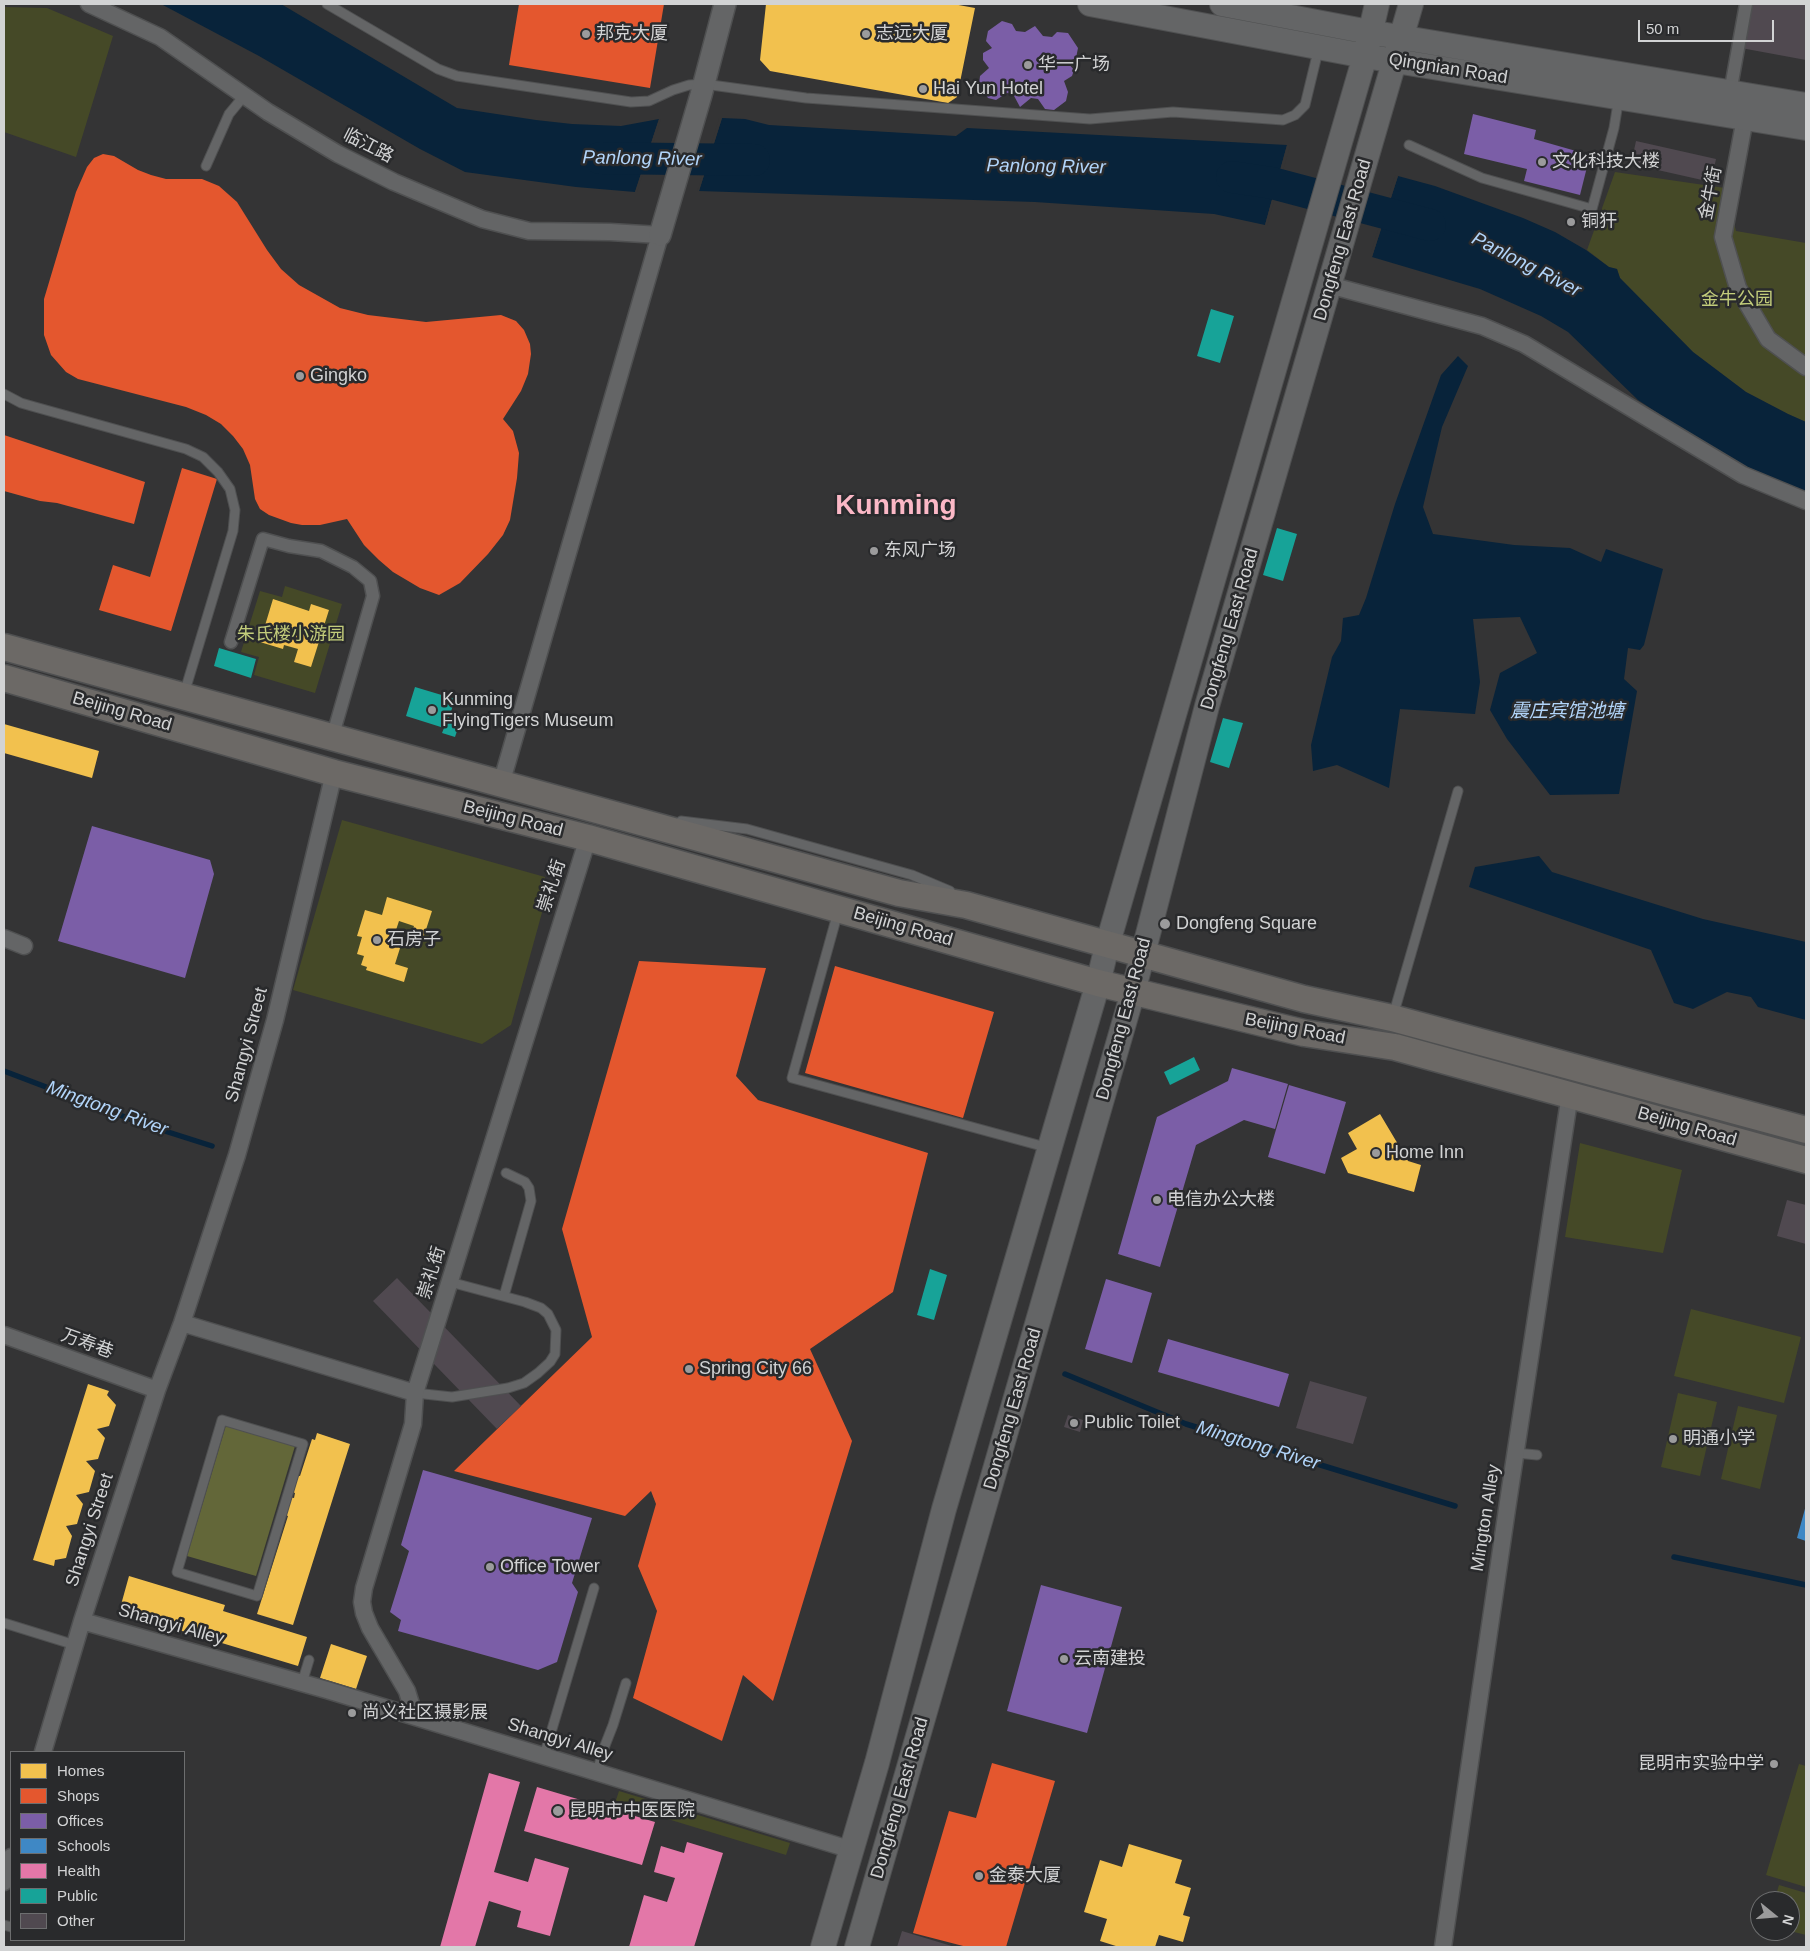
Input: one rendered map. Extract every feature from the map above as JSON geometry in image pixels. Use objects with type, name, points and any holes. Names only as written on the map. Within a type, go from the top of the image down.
[{"type":"main road","name":"Qingnian Road","points":[[1090,4],[1365,56],[1806,128]]},
{"type":"main road","name":"Qingnian Road","points":[[1222,4],[1402,38],[1806,105]]},
{"type":"main road","name":"Dongfeng East Road","points":[[823,1947],[877,1763],[944,1509],[1098,983],[1107,946],[1365,56],[1377,4]]},
{"type":"main road","name":"Dongfeng East Road","points":[[857,1947],[1133,992],[1207,706],[1411,4]]},
{"type":"main road","name":"Beijing Road","points":[[4,647],[899,894],[966,906],[1304,999],[1392,1018],[1806,1130]]},
{"type":"main road","name":"Beijing Road","points":[[4,678],[334,773],[588,838],[1098,983],[1304,1033],[1396,1047],[1806,1160]]},
{"type":"street","name":"临江路","points":[[90,4],[160,37],[268,112],[338,154],[394,182],[482,220],[529,231],[660,235]]},
{"type":"street","points":[[501,784],[702,91],[725,4]]},
{"type":"street","points":[[1730,93],[1746,4]]},
{"type":"street","name":"金牛街","points":[[1746,118],[1723,237],[1738,288],[1768,339],[1806,367]]},
{"type":"street","points":[[1329,285],[1482,326],[1524,344],[1743,475],[1806,501]]},
{"type":"street","points":[[231,642],[262,539],[320,551],[353,567],[370,581],[373,596],[332,738]]},
{"type":"street","name":"Shangyi Street","points":[[43,1751],[82,1621],[157,1390],[182,1323],[237,1155],[275,1020],[334,773]]},
{"type":"street","name":"崇礼街","points":[[409,1715],[411,1704],[407,1691],[370,1628],[362,1602],[364,1588],[413,1424],[415,1393],[588,838]]},
{"type":"street","points":[[4,938],[24,946]]},
{"type":"street","name":"Mington Alley","points":[[1443,1947],[1570,1094]]},
{"type":"street","points":[[182,1323],[415,1393]]},
{"type":"street","name":"万寿巷","points":[[4,1335],[157,1390]]},
{"type":"street","name":"Shangyi Alley","points":[[82,1621],[302,1683],[852,1850]]},
{"type":"street","points":[[4,1882],[10,1861]]},
{"type":"lane","points":[[327,4],[438,69],[457,76],[632,102],[649,101],[689,85],[702,91],[1090,119],[1173,112],[1283,120],[1295,115],[1305,105],[1319,47]]},
{"type":"lane","points":[[206,166],[229,114],[244,96]]},
{"type":"lane","points":[[1409,146],[1482,178],[1592,209],[1614,128],[1619,97]]},
{"type":"lane","points":[[4,394],[21,403],[186,449],[203,457],[218,472],[230,489],[235,510],[233,531],[183,697]]},
{"type":"lane","points":[[1392,1018],[1458,791]]},
{"type":"lane","points":[[839,909],[792,1078],[1049,1148]]},
{"type":"lane","points":[[504,1296],[531,1202],[529,1188],[525,1182],[506,1173]]},
{"type":"lane","points":[[415,1393],[452,1397],[508,1388],[530,1380],[556,1354],[556,1330],[548,1314],[534,1304],[450,1282]]},
{"type":"lane","points":[[222,1420],[303,1444],[257,1596],[177,1572],[222,1420]]},
{"type":"lane","points":[[1516,1453],[1537,1455]]},
{"type":"lane","points":[[544,1756],[594,1588]]},
{"type":"lane","points":[[4,1623],[75,1645]]},
{"type":"lane","points":[[302,1683],[309,1660]]},
{"type":"lane","points":[[597,1772],[604,1748],[614,1725],[626,1683]]},
{"type":"green space","points":[[4,7],[47,8],[113,36],[76,157],[4,132]]},
{"type":"green space","name":"金牛公园","points":[[1615,172],[1725,188],[1736,231],[1806,243],[1806,422],[1746,392],[1693,352],[1620,278],[1617,269],[1609,267],[1587,250]]},
{"type":"green space","name":"朱氏楼小游园","points":[[285,586],[342,604],[315,693],[254,675],[259,657],[241,652],[260,591],[282,597]]},
{"type":"green space","points":[[342,820],[545,877],[546,898],[511,1025],[482,1044],[293,990]]},
{"type":"green space","points":[[1580,1143],[1682,1170],[1663,1253],[1565,1237]]},
{"type":"green space","points":[[1691,1309],[1801,1337],[1784,1403],[1674,1376]]},
{"type":"green space","points":[[1678,1393],[1717,1402],[1700,1476],[1661,1467]]},
{"type":"green space","points":[[1738,1406],[1777,1415],[1760,1489],[1721,1479]]},
{"type":"green space","points":[[226,1425],[295,1446],[256,1576],[187,1556]]},
{"type":"green space","points":[[1799,1764],[1806,1766],[1806,1887],[1766,1875]]},
{"type":"green space","points":[[619,1791],[790,1843],[786,1855],[615,1803]]},
{"type":"green space","points":[[1779,1885],[1799,1891],[1777,1891]]},
{"type":"green space","points":[[1800,1891],[1806,1893],[1806,1935],[1800,1934]]},
{"type":"water","points":[[161,4],[281,4],[457,108],[572,124],[621,126],[659,119],[635,192],[576,187],[465,172],[420,149],[259,56]]},
{"type":"water","points":[[722,118],[745,119],[769,125],[956,136],[967,128],[1287,145],[1265,225],[1214,214],[1035,202],[699,191]]},
{"type":"water","points":[[1398,176],[1435,186],[1523,218],[1555,232],[1586,250],[1609,267],[1617,269],[1620,278],[1693,352],[1746,392],[1806,422],[1806,495],[1743,469],[1638,400],[1568,332],[1541,316],[1480,289],[1372,257]]},
{"type":"water","name":"震庄宾馆池塘","points":[[1458,356],[1468,366],[1442,427],[1423,507],[1433,534],[1514,545],[1570,548],[1601,562],[1606,549],[1663,569],[1644,645],[1640,650],[1628,648],[1624,679],[1637,691],[1619,794],[1550,795],[1507,739],[1490,710],[1500,673],[1537,653],[1520,617],[1473,619],[1480,682],[1475,714],[1400,709],[1389,788],[1337,765],[1313,771],[1311,745],[1332,657],[1341,641],[1343,618],[1359,615],[1395,504],[1441,375]]},
{"type":"water","points":[[1539,856],[1552,872],[1703,919],[1806,942],[1806,1020],[1758,1007],[1751,997],[1727,992],[1693,1009],[1674,1003],[1651,950],[1469,887],[1475,867]]},
{"type":"pier","points":[[719,118],[722,118],[699,191],[697,192]]},
{"type":"pier","points":[[659,119],[661,119],[637,192],[635,192]]},
{"type":"pier","points":[[1287,145],[1290,146],[1267,226],[1265,225]]},
{"type":"pier","points":[[1395,175],[1398,176],[1372,257],[1370,256]]},
{"type":"building: Homes","name":"志远大厦","points":[[766,4],[953,4],[975,8],[957,97],[948,103],[770,71],[760,60]]},
{"type":"building: Homes","points":[[273,599],[309,611],[311,604],[329,610],[311,667],[294,662],[298,649],[284,645],[283,649],[260,642]]},
{"type":"building: Homes","points":[[4,724],[99,751],[92,778],[4,753]]},
{"type":"building: Homes","name":"石房子","points":[[387,897],[432,911],[422,942],[410,938],[414,926],[399,921],[392,942],[401,945],[395,964],[408,968],[404,982],[366,970],[367,967],[361,965],[364,956],[357,954],[362,937],[357,936],[365,910],[382,915]]},
{"type":"building: Homes","name":"Home Inn","points":[[1380,1114],[1408,1161],[1421,1165],[1414,1192],[1348,1173],[1341,1158],[1357,1149],[1348,1133]]},
{"type":"building: Homes","points":[[88,1384],[109,1391],[107,1395],[116,1405],[109,1426],[97,1429],[105,1438],[98,1459],[86,1461],[95,1471],[89,1492],[76,1495],[83,1504],[77,1524],[66,1526],[72,1536],[66,1558],[55,1560],[54,1566],[33,1560]]},
{"type":"building: Homes","points":[[317,1433],[350,1444],[293,1625],[257,1614],[288,1516],[283,1514],[289,1497],[294,1498],[295,1493],[290,1491],[295,1475],[300,1476],[312,1439],[315,1440]]},
{"type":"building: Homes","points":[[129,1576],[225,1605],[223,1611],[307,1637],[298,1666],[119,1612]]},
{"type":"building: Homes","points":[[331,1644],[367,1656],[356,1689],[320,1678]]},
{"type":"building: Homes","points":[[1129,1844],[1182,1860],[1175,1883],[1191,1888],[1183,1915],[1190,1917],[1183,1942],[1159,1935],[1155,1947],[1119,1947],[1100,1941],[1107,1919],[1084,1912],[1100,1860],[1122,1867]]},
{"type":"building: Shops","name":"邦克大厦","points":[[519,4],[664,4],[650,88],[509,65]]},
{"type":"building: Shops","name":"Gingko","points":[[103,154],[114,156],[151,175],[166,179],[202,179],[219,186],[237,202],[281,269],[299,285],[340,308],[368,315],[426,322],[501,315],[516,321],[524,330],[530,344],[531,354],[528,374],[521,391],[503,419],[513,431],[519,453],[510,520],[503,535],[488,554],[460,583],[439,595],[420,588],[393,572],[379,560],[364,545],[347,519],[320,525],[302,525],[269,515],[260,509],[255,499],[250,465],[243,449],[221,424],[206,415],[186,407],[78,379],[66,372],[51,355],[44,335],[44,299],[76,192],[87,167],[94,158]]},
{"type":"building: Shops","points":[[4,435],[145,482],[134,524],[4,491]]},
{"type":"building: Shops","points":[[182,468],[217,479],[171,631],[99,610],[113,565],[150,577]]},
{"type":"building: Shops","name":"Spring City 66","points":[[639,961],[766,968],[736,1076],[758,1100],[928,1153],[893,1292],[810,1349],[852,1441],[773,1701],[743,1675],[722,1741],[633,1698],[657,1611],[638,1566],[656,1504],[651,1491],[625,1516],[454,1471],[592,1337],[562,1229]]},
{"type":"building: Shops","points":[[835,966],[994,1012],[963,1118],[805,1073]]},
{"type":"building: Shops","name":"金泰大厦","points":[[992,1763],[1055,1781],[1006,1947],[967,1947],[913,1933],[949,1811],[976,1818]]},
{"type":"building: Offices","name":"华一广场","points":[[1002,21],[1012,24],[1016,31],[1025,32],[1035,26],[1043,36],[1052,37],[1057,32],[1068,33],[1078,48],[1076,58],[1067,62],[1074,70],[1072,76],[1064,81],[1068,92],[1066,101],[1054,110],[1045,109],[1038,99],[1031,98],[1020,107],[1013,94],[1007,93],[996,100],[988,98],[979,85],[980,76],[989,68],[983,60],[983,53],[992,48],[986,41],[988,31]]},
{"type":"building: Offices","name":"文化科技大楼","points":[[1473,114],[1536,130],[1534,139],[1590,155],[1580,195],[1524,181],[1527,169],[1464,154]]},
{"type":"building: Offices","points":[[92,826],[210,860],[214,874],[185,978],[58,941]]},
{"type":"building: Offices","name":"电信办公大楼","points":[[1232,1068],[1288,1084],[1275,1129],[1244,1120],[1196,1145],[1160,1267],[1118,1254],[1157,1117],[1228,1081]]},
{"type":"building: Offices","points":[[1289,1085],[1346,1102],[1325,1174],[1268,1157]]},
{"type":"building: Offices","points":[[1106,1279],[1152,1293],[1132,1363],[1085,1349]]},
{"type":"building: Offices","points":[[1168,1339],[1289,1374],[1279,1407],[1158,1372]]},
{"type":"building: Offices","name":"Office Tower","points":[[423,1470],[592,1518],[572,1583],[578,1592],[557,1662],[538,1670],[398,1631],[401,1620],[390,1612],[409,1551],[401,1545]]},
{"type":"building: Offices","name":"云南建投","points":[[1041,1585],[1122,1607],[1087,1733],[1007,1711]]},
{"type":"building: Schools","points":[[1806,1505],[1806,1541],[1797,1538]]},
{"type":"building: Health","points":[[489,1773],[520,1782],[494,1872],[528,1882],[535,1858],[569,1868],[550,1936],[517,1927],[521,1911],[489,1901],[475,1947],[440,1947]]},
{"type":"building: Health","points":[[537,1787],[655,1822],[642,1865],[524,1831]]},
{"type":"building: Health","points":[[687,1842],[723,1853],[694,1947],[629,1947],[644,1895],[667,1902],[675,1878],[654,1872],[661,1846],[684,1853]]},
{"type":"building: Public","points":[[1211,309],[1234,316],[1220,363],[1197,356]]},
{"type":"building: Public","points":[[1277,528],[1297,534],[1283,581],[1263,575]]},
{"type":"building: Public","points":[[219,648],[256,659],[251,678],[214,666]]},
{"type":"building: Public","points":[[415,687],[455,699],[448,721],[459,725],[455,737],[442,733],[444,728],[406,716]]},
{"type":"building: Public","points":[[1223,718],[1243,723],[1229,768],[1210,762]]},
{"type":"building: Public","points":[[1194,1057],[1200,1070],[1170,1085],[1164,1072]]},
{"type":"building: Public","points":[[930,1269],[947,1275],[934,1320],[917,1315]]},
{"type":"building: Other","points":[[1749,4],[1806,4],[1806,60],[1741,48]]},
{"type":"building: Other","points":[[1636,141],[1716,159],[1711,182],[1631,164]]},
{"type":"building: Other","points":[[1787,1200],[1806,1205],[1806,1244],[1777,1236]]},
{"type":"building: Other","points":[[397,1278],[521,1406],[497,1429],[373,1301]]},
{"type":"building: Other","points":[[1310,1381],[1367,1397],[1353,1444],[1296,1428]]},
{"type":"building: Other","name":"Public Toilet","points":[[1068,1415],[1083,1420],[1080,1432],[1064,1427]]},
{"type":"building: Other","points":[[902,1931],[955,1947],[897,1947]]},
{"type":"waterway","name":"Panlong River","points":[[600,158],[754,160]]},
{"type":"waterway","name":"Panlong River","points":[[1232,177],[1272,183],[1430,225]]},
{"type":"waterway","name":"Mingtong River","points":[[4,1071],[146,1125],[212,1146]]},
{"type":"waterway","name":"Mingtong River","points":[[1065,1374],[1186,1424],[1455,1506]]},
{"type":"waterway","name":"Mingtong River","points":[[1674,1557],[1806,1585]]},
{"type":"place","name":"邦克大厦","points":[[586,34]]},
{"type":"place","name":"志远大厦","points":[[866,34]]},
{"type":"place","name":"华一广场","points":[[1028,65]]},
{"type":"place","name":"Hai Yun Hotel","points":[[923,89]]},
{"type":"place","name":"文化科技大楼","points":[[1542,162]]},
{"type":"place","name":"铜犴","points":[[1571,222]]},
{"type":"place","name":"Gingko","points":[[300,376]]},
{"type":"place","name":"东风广场","points":[[874,551]]},
{"type":"place","name":"Kunming FlyingTigers Museum","points":[[432,710]]},
{"type":"place","name":"Dongfeng Square","points":[[1165,924]]},
{"type":"place","name":"石房子","points":[[377,940]]},
{"type":"place","name":"Home Inn","points":[[1376,1153]]},
{"type":"place","name":"电信办公大楼","points":[[1157,1200]]},
{"type":"place","name":"Spring City 66","points":[[689,1369]]},
{"type":"place","name":"Public Toilet","points":[[1074,1423]]},
{"type":"place","name":"明通小学","points":[[1673,1439]]},
{"type":"place","name":"Office Tower","points":[[490,1567]]},
{"type":"place","name":"云南建投","points":[[1064,1659]]},
{"type":"place","name":"尚义社区摄影展","points":[[352,1713]]},
{"type":"place","name":"昆明市实验中学","points":[[1774,1764]]},
{"type":"place","name":"昆明市中医医院","points":[[558,1811]]},
{"type":"place","name":"金泰大厦","points":[[979,1876]]},
{"type":"district","name":"Kunming","points":[[896,506]]}]
